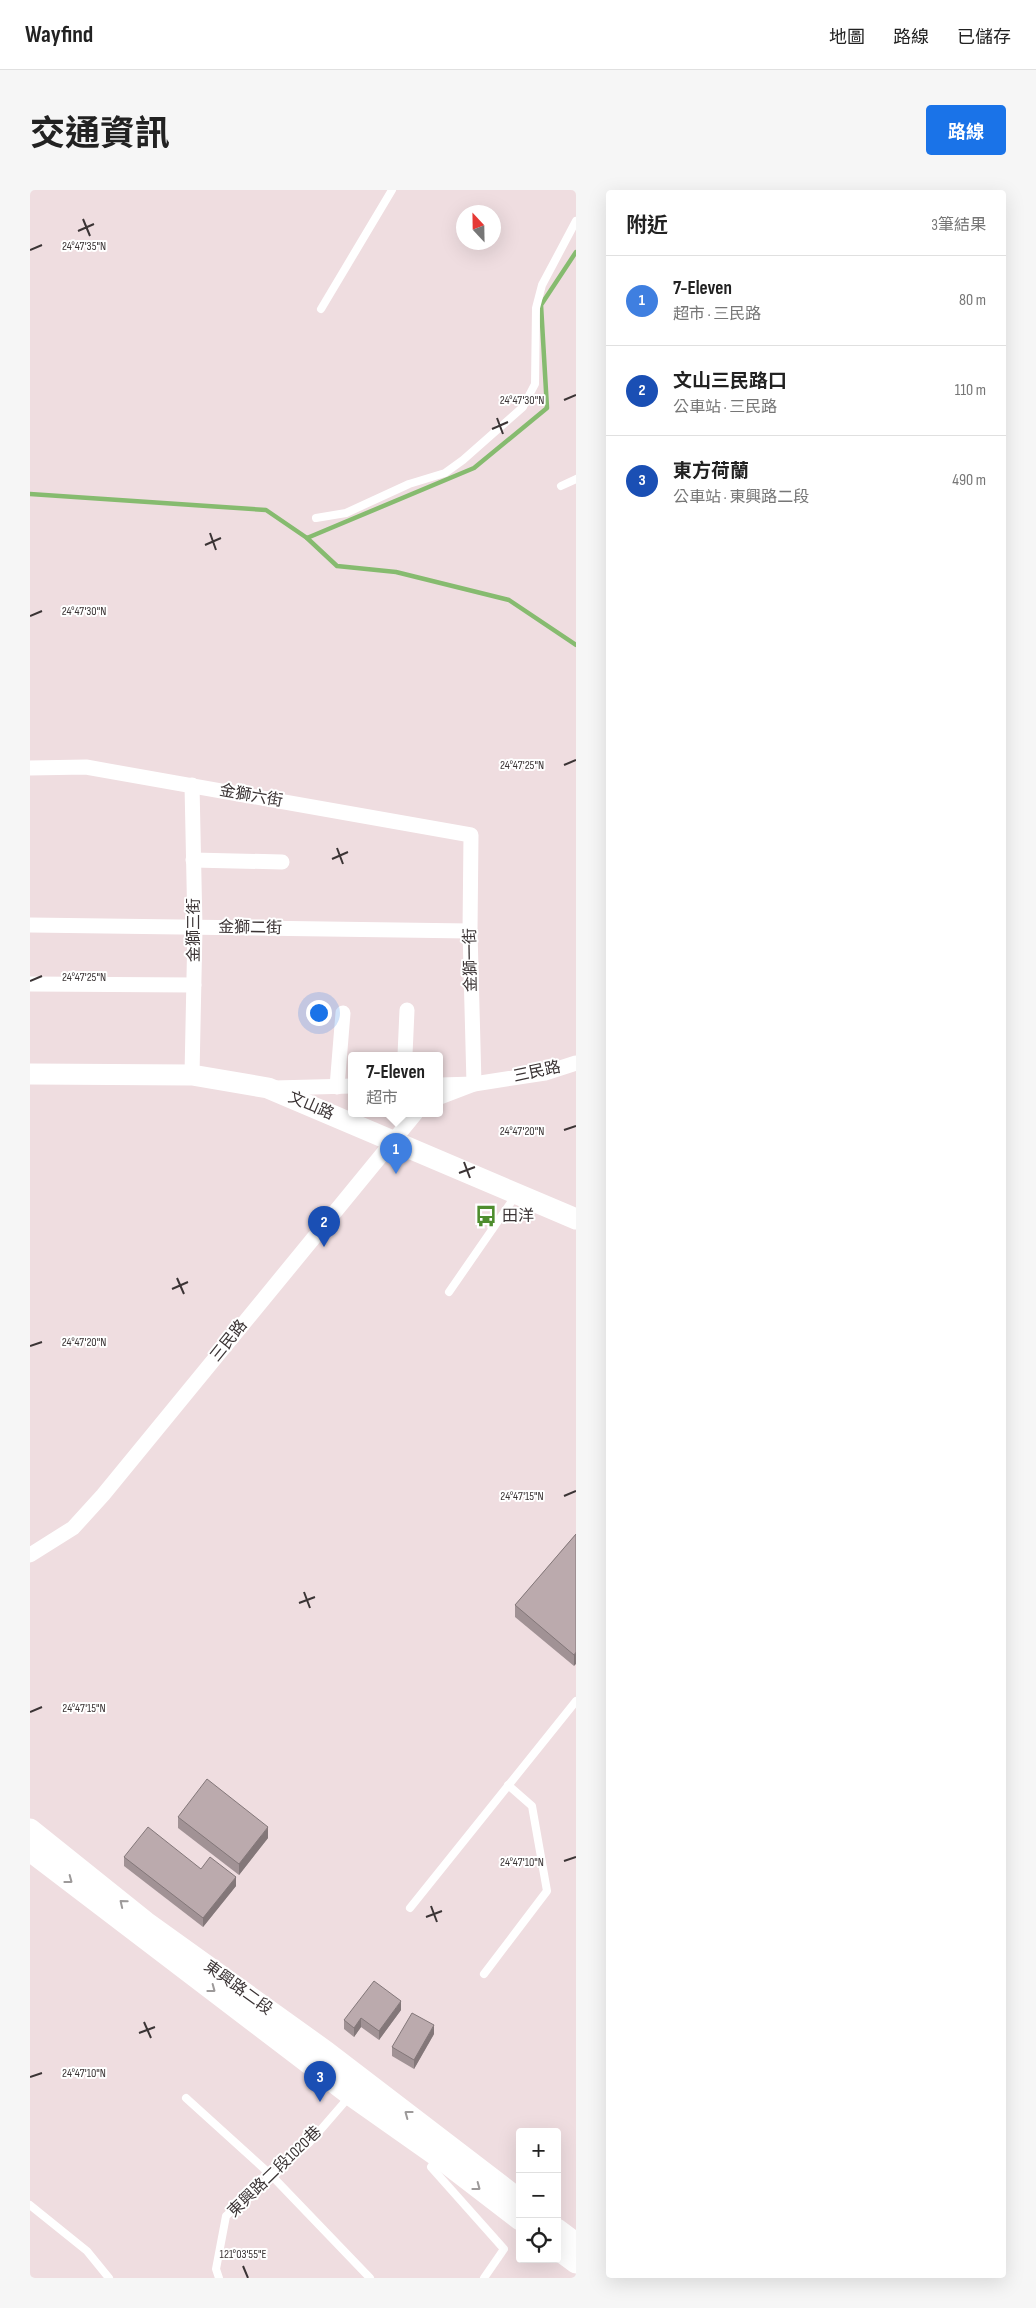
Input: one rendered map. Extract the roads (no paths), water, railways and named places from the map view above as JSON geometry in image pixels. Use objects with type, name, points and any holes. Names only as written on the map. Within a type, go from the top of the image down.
[{"type":"main road","name":"文山路","points":[[30,1074],[192,1075],[268,1088],[576,1219]]},
{"type":"main road","name":"東興路二段","points":[[30,1828],[146,1922],[190,1963]]},
{"type":"main road","name":"東興路二段","points":[[30,1850],[190,1963],[443,2151]]},
{"type":"main road","points":[[443,2151],[516,2197]]},
{"type":"main road","points":[[443,2151],[518,2218]]},
{"type":"main road","points":[[561,2231],[576,2243]]},
{"type":"main road","points":[[561,2252],[576,2263]]},
{"type":"street","name":"金獅六街","points":[[30,768],[86,767],[471,835]]},
{"type":"street","name":"金獅三街","points":[[192,785],[195,928],[192,1075]]},
{"type":"street","name":"金獅一街","points":[[471,835],[470,932],[474,1084]]},
{"type":"street","points":[[193,860],[282,862]]},
{"type":"street","name":"金獅二街","points":[[30,924],[470,932]]},
{"type":"street","points":[[30,984],[194,985]]},
{"type":"street","points":[[405,1052],[407,1010]]},
{"type":"street","points":[[343,1013],[345,1087]]},
{"type":"street","name":"三民路","points":[[443,1096],[474,1084],[545,1073],[576,1063]]},
{"type":"street","points":[[443,1085],[474,1084]]},
{"type":"street","name":"文山路","points":[[268,1088],[345,1087]]},
{"type":"street","name":"三民路","points":[[30,1555],[73,1528],[103,1496],[412,1117]]},
{"type":"lane","points":[[321,309],[392,190]]},
{"type":"lane","points":[[316,518],[346,514],[408,484],[444,473],[463,460],[523,407],[535,384],[536,308],[542,285],[576,220]]},
{"type":"lane","points":[[560,486],[576,479]]},
{"type":"lane","points":[[449,1292],[516,1195]]},
{"type":"lane","points":[[410,1908],[576,1701]]},
{"type":"lane","points":[[484,1974],[547,1891],[532,1806],[508,1784]]},
{"type":"lane","name":"東興路二段1020巷","points":[[219,2278],[216,2268],[226,2216],[310,2142],[356,2087]]},
{"type":"lane","points":[[186,2098],[271,2176],[370,2278]]},
{"type":"lane","points":[[443,2151],[431,2167],[504,2249],[484,2278]]},
{"type":"lane","points":[[30,2205],[87,2252],[109,2278]]},
{"type":"waterway","points":[[30,494],[266,510],[307,538],[474,468],[547,408],[541,305],[576,252]]},
{"type":"waterway","points":[[307,538],[337,566],[396,572],[509,600],[576,645]]},
{"type":"place","name":"7-Eleven","points":[[396,1174]]},
{"type":"place","name":"田洋","points":[[486,1216]]},
{"type":"place","name":"文山三民路口","points":[[324,1247]]},
{"type":"place","name":"東方荷蘭","points":[[320,2102]]}]
